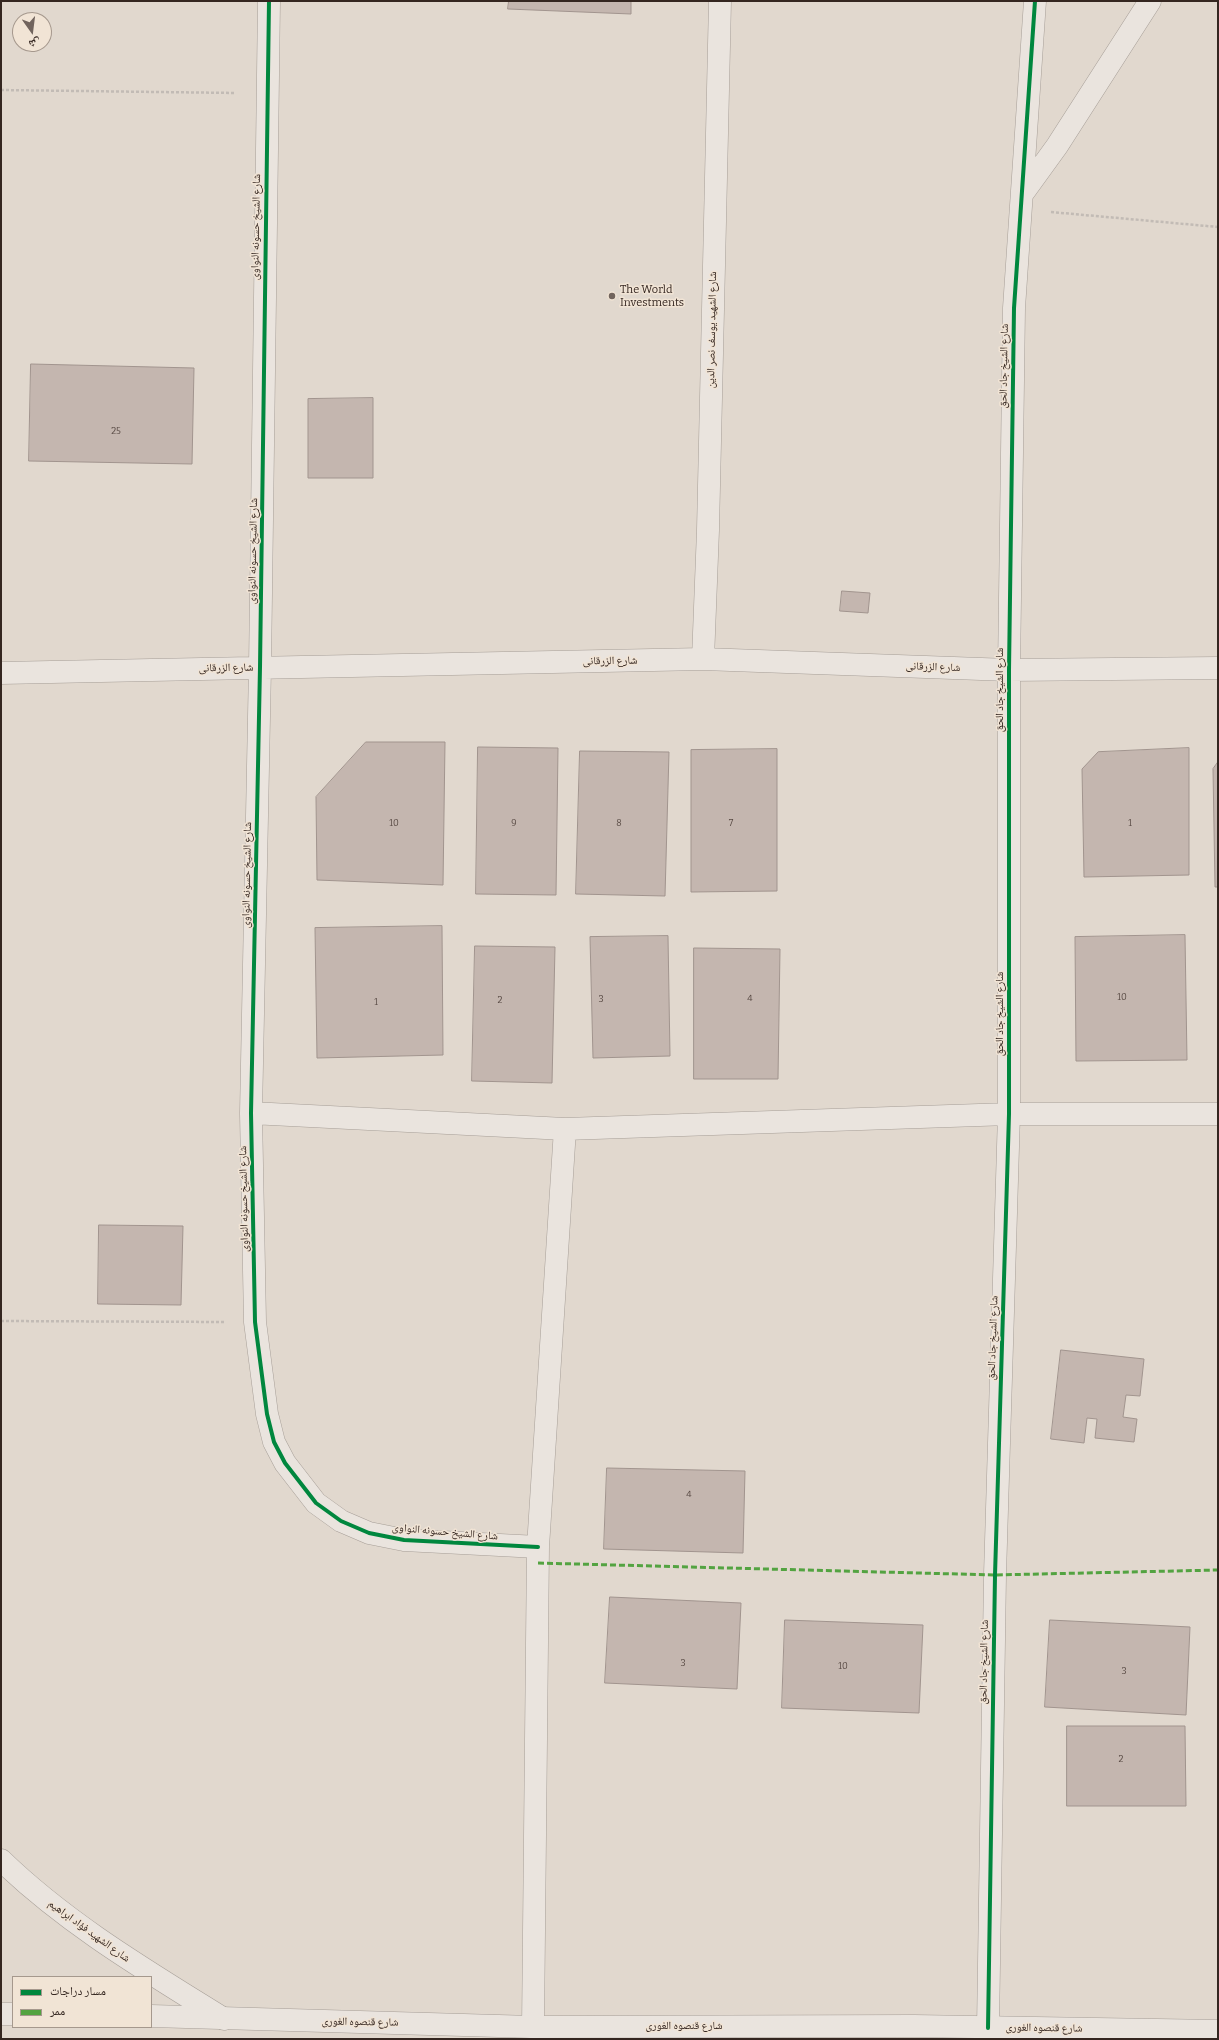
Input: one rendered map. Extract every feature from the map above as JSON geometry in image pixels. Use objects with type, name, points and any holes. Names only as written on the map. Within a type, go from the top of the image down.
[{"type":"street","name":"شارع الشيخ حسونه النواوى","points":[[269,1],[260,667],[251,1113],[255,1322],[267,1414],[274,1442],[285,1463],[316,1503],[342,1521],[369,1533],[404,1540],[538,1547]]},
{"type":"street","name":"شارع الشهيد يوسف نصر الدين","points":[[703,659],[708,530],[720,1]]},
{"type":"street","name":"شارع الشيخ جاد الحق","points":[[988,2028],[995,1576],[1009,1114],[1009,670],[1014,308],[1035,1]]},
{"type":"street","points":[[1022,202],[1150,1]]},
{"type":"street","name":"شارع الزرقانى","points":[[1,673],[703,659],[1009,670],[1218,668]]},
{"type":"street","points":[[251,1113],[565,1129],[1009,1114],[1218,1114]]},
{"type":"street","points":[[533,2027],[538,1547],[565,1129]]},
{"type":"street","name":"شارع الشهيد فؤاد ابراهيم","points":[[1,1860],[18,1877],[99,1940],[224,2019]]},
{"type":"street","points":[[1,2014],[12,2014]]},
{"type":"street","name":"شارع قنصوه الغورى","points":[[152,2016],[533,2027],[915,2033],[988,2028],[1068,2034],[1218,2031]]},
{"type":"path","points":[[1,90],[267,93]]},
{"type":"path","points":[[1022,202],[1218,227]]},
{"type":"path","points":[[1,1321],[255,1322]]},
{"type":"building","points":[[509,1],[631,1],[631,14],[508,9]]},
{"type":"building","points":[[31,364],[194,368],[192,464],[29,461]]},
{"type":"building","points":[[373,398],[373,478],[308,478],[308,399]]},
{"type":"building","points":[[842,591],[870,593],[868,613],[840,611]]},
{"type":"building","points":[[366,742],[445,742],[443,885],[317,880],[316,797]]},
{"type":"building","points":[[478,747],[558,748],[556,895],[476,894]]},
{"type":"building","points":[[1189,748],[1189,875],[1084,877],[1082,769],[1098,752]]},
{"type":"building","points":[[777,749],[777,891],[691,892],[691,750]]},
{"type":"building","points":[[580,751],[669,752],[665,896],[576,894]]},
{"type":"building","points":[[1218,762],[1218,887],[1215,887],[1213,769]]},
{"type":"building","points":[[442,926],[443,1055],[317,1058],[315,928]]},
{"type":"building","points":[[1185,935],[1187,1060],[1076,1061],[1075,937]]},
{"type":"building","points":[[668,936],[670,1056],[593,1058],[590,937]]},
{"type":"building","points":[[475,946],[555,947],[552,1083],[472,1081]]},
{"type":"building","points":[[694,948],[780,949],[778,1079],[694,1079]]},
{"type":"building","points":[[99,1225],[183,1226],[181,1305],[98,1304]]},
{"type":"building","points":[[1061,1350],[1144,1359],[1140,1396],[1126,1395],[1123,1417],[1137,1419],[1134,1442],[1095,1438],[1097,1419],[1087,1418],[1084,1443],[1051,1439]]},
{"type":"building","points":[[607,1468],[745,1471],[743,1553],[604,1549]]},
{"type":"building","points":[[610,1597],[741,1603],[737,1689],[605,1683]]},
{"type":"building","points":[[785,1620],[923,1625],[919,1713],[782,1708]]},
{"type":"building","points":[[1050,1620],[1190,1627],[1186,1715],[1045,1707]]},
{"type":"building","points":[[1067,1726],[1185,1726],[1186,1806],[1067,1806]]},
{"type":"marked path","points":[[538,1563],[995,1575],[1218,1570]]},
{"type":"cycle path","points":[[269,1],[260,667],[251,1113],[255,1322],[267,1414],[274,1442],[285,1463],[316,1503],[341,1521],[369,1533],[404,1540],[538,1547]]},
{"type":"cycle path","points":[[988,2028],[995,1575],[1009,1114],[1009,670],[1014,308],[1035,1]]},
{"type":"place","name":"The World Investments","points":[[612,296]]}]
